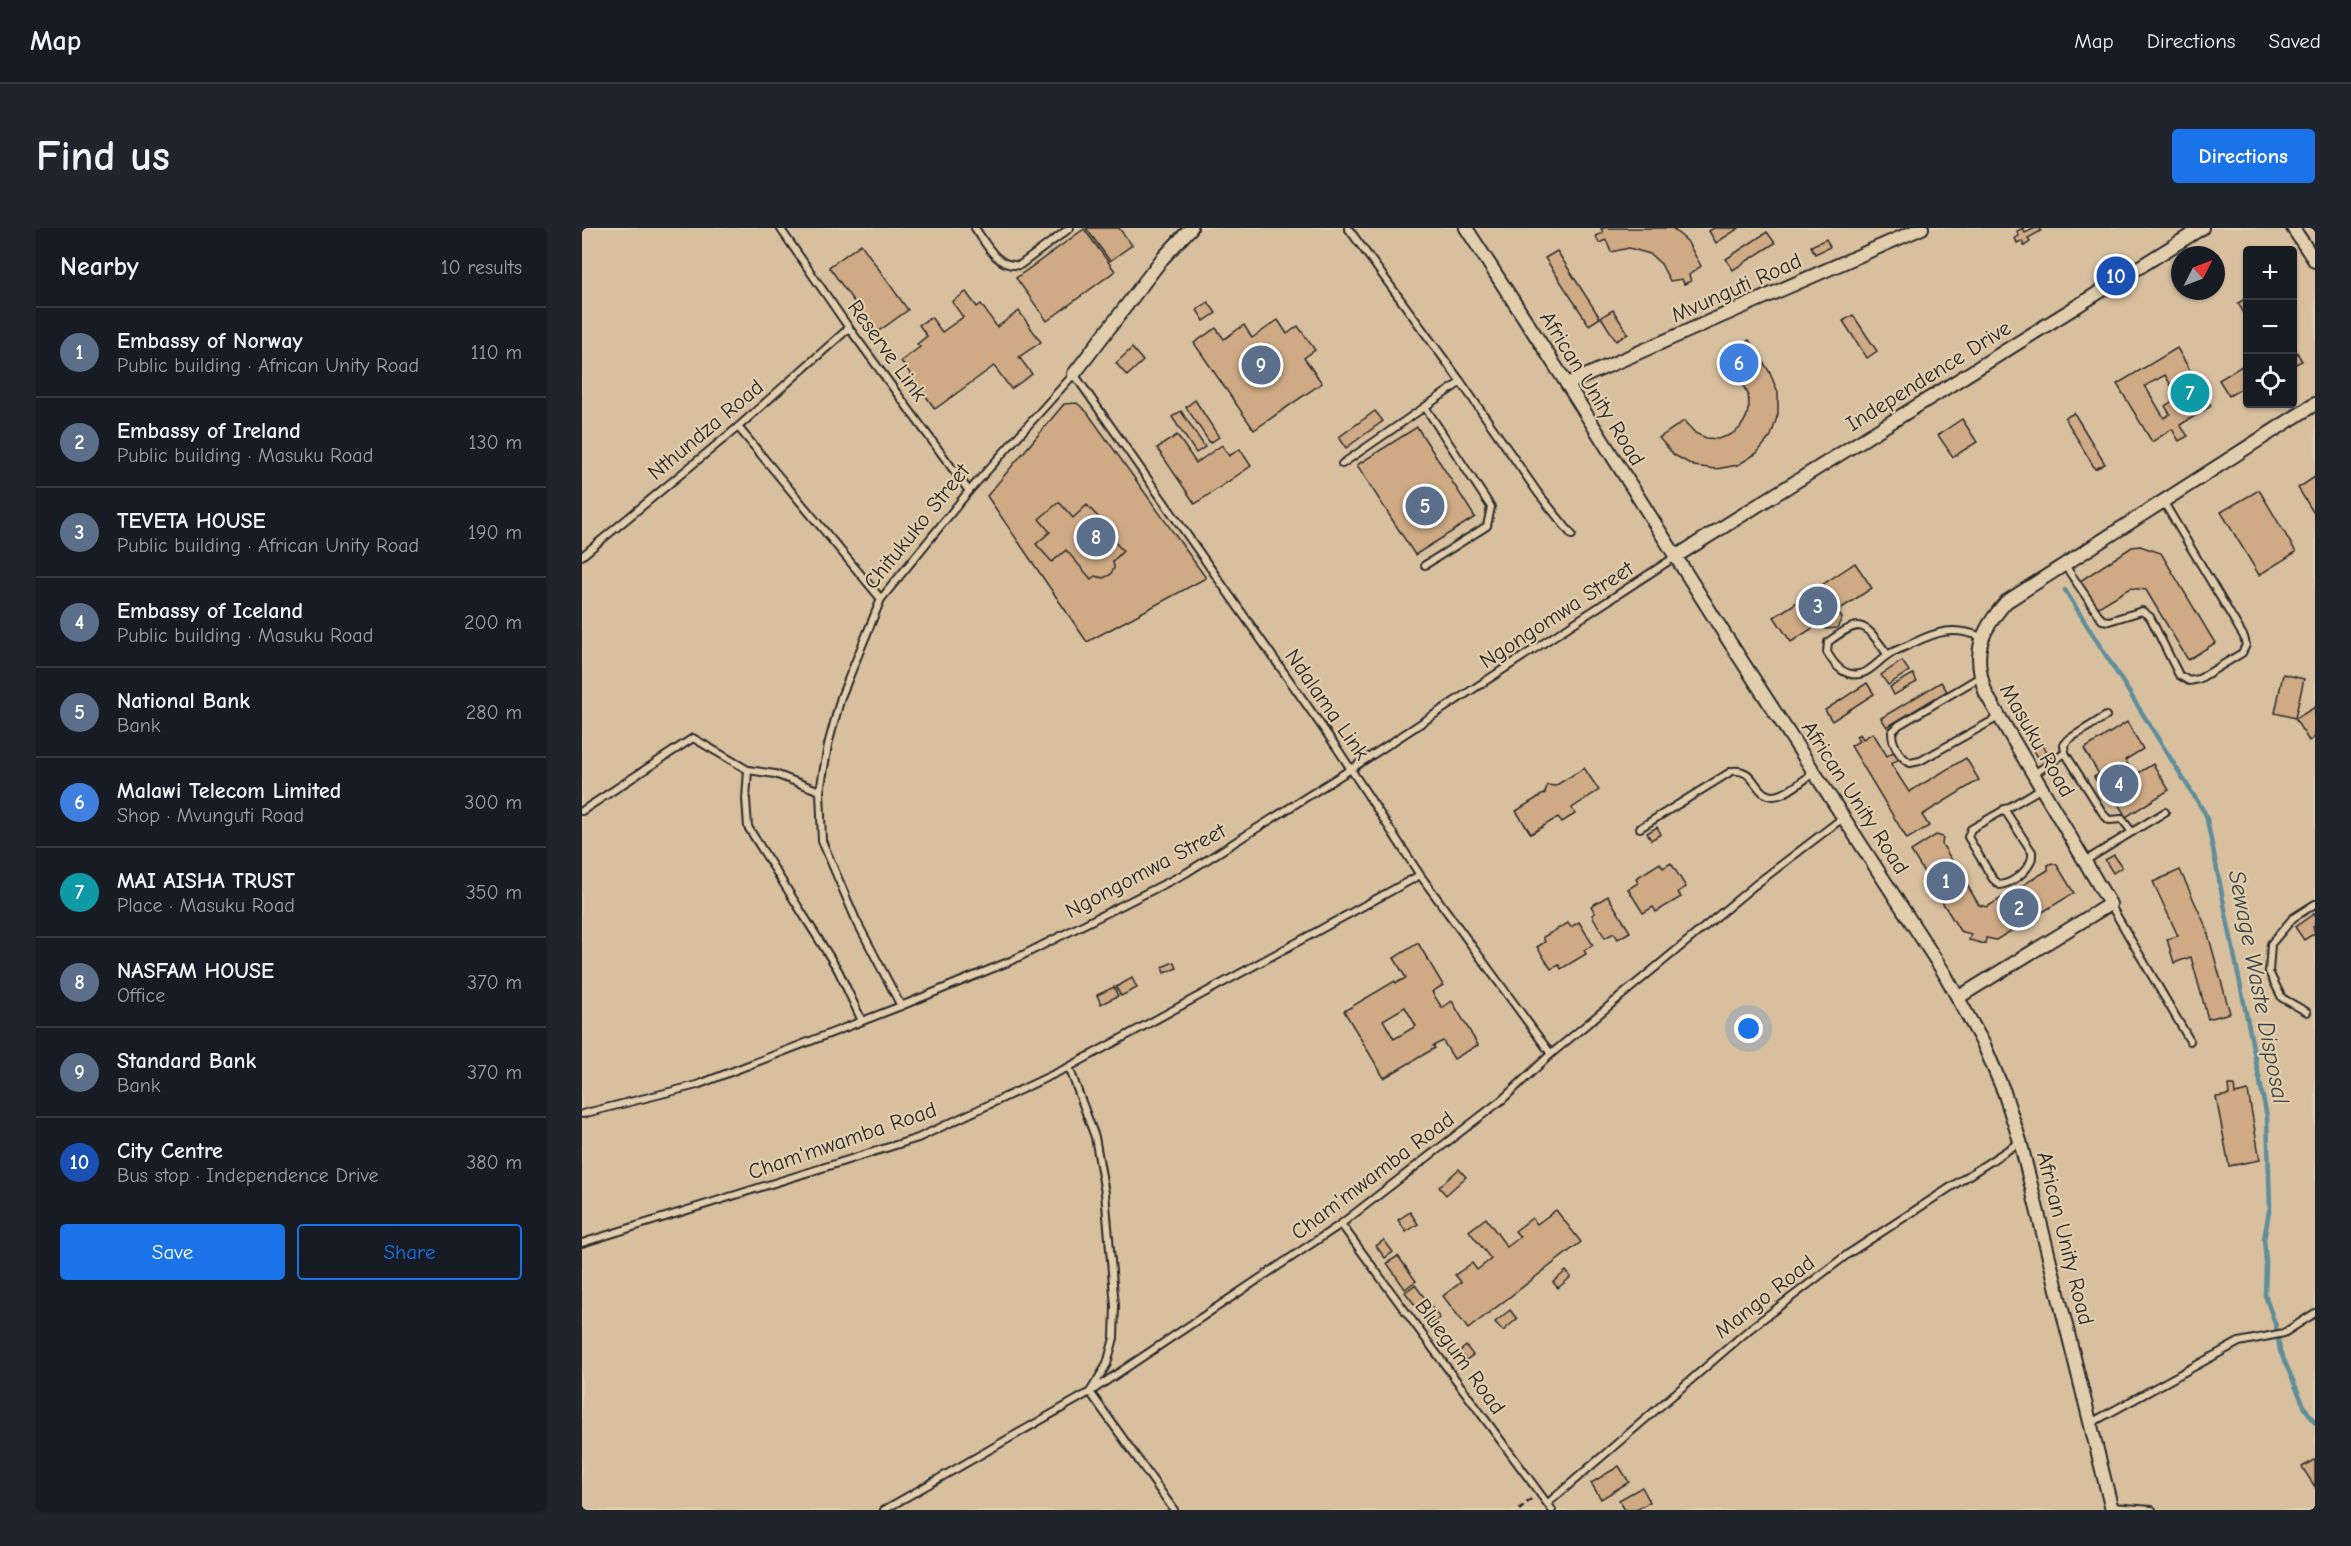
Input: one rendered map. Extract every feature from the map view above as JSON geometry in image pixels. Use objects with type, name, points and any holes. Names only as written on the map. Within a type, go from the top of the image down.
[{"type":"street","name":"Chitukuko Street","points":[[1074,374],[1162,259],[1191,228]]},
{"type":"street","name":"African Unity Road","points":[[1466,228],[1959,997],[1984,1045],[2004,1092],[2020,1142],[2112,1509]]},
{"type":"street","name":"Mvunguti Road","points":[[1567,384],[1922,228]]},
{"type":"street","points":[[2293,228],[2315,261]]},
{"type":"street","name":"Independence Drive","points":[[1675,557],[2196,230]]},
{"type":"street","name":"Masuku Road","points":[[2110,904],[1986,694],[1977,659],[1982,637],[1990,620],[2006,602],[2315,404]]},
{"type":"street","points":[[1959,997],[2110,904]]},
{"type":"lane","name":"Reserve Link","points":[[780,228],[849,328],[969,491]]},
{"type":"lane","points":[[975,228],[995,256],[1003,264],[1012,266],[1020,265],[1070,228]]},
{"type":"lane","points":[[1348,228],[1461,382],[1538,494],[1572,535]]},
{"type":"lane","name":"Nthundza Road","points":[[582,556],[738,427],[849,328]]},
{"type":"lane","name":"Chitukuko Street","points":[[901,1006],[856,920],[822,841],[820,791],[828,745],[841,697],[881,599],[969,491],[1074,374]]},
{"type":"lane","name":"Ndalama Link","points":[[1074,374],[1351,769],[1420,875],[1551,1054]]},
{"type":"lane","points":[[1342,464],[1461,382]]},
{"type":"lane","points":[[1425,407],[1491,507],[1487,526],[1425,566]]},
{"type":"lane","points":[[738,427],[881,599]]},
{"type":"lane","points":[[2064,564],[2095,613],[2102,620],[2109,621],[2142,611],[2150,617],[2179,675],[2189,681],[2199,679],[2242,652],[2246,645],[2244,637],[2162,500]]},
{"type":"lane","name":"Ngongomwa Street","points":[[582,1114],[697,1085],[901,1006],[1014,960],[1186,873],[1351,769],[1675,557]]},
{"type":"lane","points":[[1888,655],[1869,630],[1860,625],[1850,626],[1828,642],[1827,652],[1838,669],[1852,674],[1864,673],[1888,655],[1929,635],[1947,630],[1965,631],[1982,637]]},
{"type":"lane","points":[[1980,677],[1899,725],[1892,732],[1892,740],[1902,758],[1910,763],[1920,761],[1999,717]]},
{"type":"lane","points":[[2106,716],[2069,739],[2064,745],[2065,753],[2104,815],[2109,819],[2122,819],[2132,832]]},
{"type":"lane","points":[[582,811],[693,738],[748,770],[775,774],[820,791]]},
{"type":"lane","points":[[2033,774],[2065,753]]},
{"type":"lane","points":[[748,770],[746,799],[748,827],[838,970],[862,1021]]},
{"type":"lane","points":[[1640,828],[1732,771],[1740,770],[1747,773],[1758,788],[1765,794],[1773,796],[1781,794],[1815,771]]},
{"type":"lane","points":[[2004,809],[2032,852],[2033,859],[2028,867],[2007,884],[2000,885],[1968,837],[1971,829],[2004,809],[2042,788]]},
{"type":"lane","points":[[2085,861],[2164,812]]},
{"type":"lane","name":"Cham'mwamba Road","points":[[884,1510],[1090,1392],[1341,1224],[1503,1099],[1551,1054],[1755,885],[1844,817]]},
{"type":"lane","name":"Cham'mwamba Road","points":[[582,1244],[918,1138],[1069,1067],[1420,875]]},
{"type":"lane","points":[[2110,904],[2190,1041]]},
{"type":"lane","points":[[2307,1012],[2283,998],[2270,972],[2271,944],[2294,918],[2315,904]]},
{"type":"lane","points":[[1069,1067],[1095,1137],[1105,1193],[1115,1306],[1114,1338],[1107,1364],[1090,1392],[1174,1510]]},
{"type":"lane","name":"Mango Road","points":[[1548,1503],[1742,1335],[1786,1301],[1848,1254],[2020,1142]]},
{"type":"lane","name":"Bluegum Road","points":[[1341,1224],[1552,1510]]},
{"type":"lane","points":[[2091,1423],[2239,1342],[2284,1333],[2315,1313]]},
{"type":"lane","points":[[2112,1509],[2152,1510]]},
{"type":"path","points":[[1519,1510],[1539,1491]]},
{"type":"shaded area","points":[[582,228],[2315,228],[2315,1510],[582,1510]]},
{"type":"building","points":[[1086,228],[1119,228],[1132,245],[1110,261]]},
{"type":"building","points":[[1601,228],[1672,228],[1687,241],[1701,266],[1689,275],[1691,281],[1684,284],[1682,279],[1670,281],[1661,264],[1650,254],[1629,248],[1611,252],[1606,240],[1599,243],[1596,236],[1603,233]]},
{"type":"building","points":[[1714,228],[1739,228],[1716,243],[1709,231]]},
{"type":"building","points":[[2023,228],[2025,233],[2035,228],[2040,228],[2041,231],[2028,238],[2030,242],[2024,246],[2022,241],[2017,243],[2015,238],[2019,236],[2017,231]]},
{"type":"building","points":[[1084,229],[1115,271],[1047,321],[1016,278]]},
{"type":"building","points":[[1767,232],[1775,243],[1733,270],[1726,259]]},
{"type":"building","points":[[1826,239],[1830,247],[1815,254],[1811,246]]},
{"type":"building","points":[[861,244],[908,310],[876,333],[829,267]]},
{"type":"building","points":[[1557,251],[1600,318],[1589,325],[1545,258]]},
{"type":"building","points":[[966,292],[977,307],[981,304],[997,327],[1019,311],[1041,342],[1019,357],[1032,374],[1011,389],[994,366],[935,409],[901,361],[920,347],[917,344],[927,336],[919,325],[931,317],[942,332],[963,317],[952,302]]},
{"type":"building","points":[[2243,300],[2243,312],[2238,303]]},
{"type":"building","points":[[1208,302],[1216,313],[1204,321],[1197,310]]},
{"type":"building","points":[[1613,310],[1628,334],[1616,341],[1601,317]]},
{"type":"building","points":[[1853,315],[1877,351],[1867,358],[1843,321]]},
{"type":"building","points":[[1278,320],[1287,334],[1298,326],[1315,350],[1304,358],[1322,383],[1254,430],[1194,343],[1216,328],[1224,339],[1244,325],[1252,338]]},
{"type":"building","points":[[1749,340],[1769,371],[1778,392],[1778,414],[1771,436],[1757,453],[1738,465],[1716,469],[1694,466],[1674,455],[1659,438],[1684,421],[1695,433],[1706,438],[1718,439],[1740,428],[1749,406],[1748,394],[1724,354]]},
{"type":"building","points":[[1132,348],[1143,361],[1127,376],[1116,363]]},
{"type":"building","points":[[2177,348],[2211,406],[2180,425],[2188,436],[2179,441],[2172,429],[2152,442],[2117,384]],"holes":[[[2165,375],[2183,406],[2179,408],[2174,400],[2165,406],[2170,414],[2164,418],[2145,386]]]},
{"type":"building","points":[[2297,352],[2302,361],[2297,364]]},
{"type":"building","points":[[2243,365],[2243,388],[2229,396],[2219,380]]},
{"type":"building","points":[[1195,400],[1219,437],[1210,443],[1186,407]]},
{"type":"building","points":[[1077,403],[1087,412],[1206,578],[1087,642],[987,496],[1064,404]]},
{"type":"building","points":[[1181,411],[1205,447],[1196,453],[1172,417]]},
{"type":"building","points":[[1375,411],[1383,421],[1346,448],[1339,437]]},
{"type":"building","points":[[2074,413],[2105,464],[2095,469],[2065,418]]},
{"type":"building","points":[[1962,419],[1977,442],[1953,457],[1938,435]]},
{"type":"building","points":[[1417,427],[1475,517],[1415,555],[1357,465]]},
{"type":"building","points":[[1177,435],[1196,463],[1222,445],[1229,456],[1240,449],[1251,466],[1195,504],[1157,448]]},
{"type":"building","points":[[2315,477],[2315,515],[2298,488]]},
{"type":"building","points":[[2259,490],[2296,552],[2259,575],[2221,512]]},
{"type":"building","points":[[1059,502],[1073,518],[1087,505],[1098,517],[1084,530],[1101,549],[1112,539],[1123,551],[1113,561],[1114,568],[1110,575],[1103,578],[1095,576],[1091,579],[1066,550],[1052,562],[1036,544],[1050,532],[1039,519]]},
{"type":"building","points":[[2140,546],[2161,553],[2215,643],[2188,660],[2146,590],[2130,588],[2097,608],[2080,581],[2132,547]]},
{"type":"building","points":[[1855,563],[1872,588],[1837,611],[1842,618],[1837,628],[1826,629],[1822,622],[1791,642],[1774,617],[1805,597],[1808,601],[1814,597],[1811,593],[1815,590],[1818,594],[1825,589],[1822,585]]},
{"type":"building","points":[[1902,661],[1909,671],[1888,685],[1881,675]]},
{"type":"building","points":[[1913,674],[1917,682],[1894,695],[1890,687]]},
{"type":"building","points":[[2283,674],[2304,679],[2295,718],[2275,713]]},
{"type":"building","points":[[1941,682],[1947,691],[1887,727],[1881,718]]},
{"type":"building","points":[[1867,683],[1874,694],[1832,721],[1825,710]]},
{"type":"building","points":[[2315,707],[2315,737],[2309,741],[2295,719]]},
{"type":"building","points":[[2127,722],[2143,749],[2125,760],[2135,775],[2153,764],[2169,790],[2126,817],[2111,792],[2105,795],[2094,777],[2099,774],[2084,749]]},
{"type":"building","points":[[1873,733],[1887,756],[1895,751],[1899,759],[1891,764],[1909,792],[1966,758],[1979,780],[1922,815],[1929,826],[1907,839],[1851,746],[1859,741],[1856,736],[1860,734],[1863,739]]},
{"type":"building","points":[[2041,742],[2049,755],[2040,760],[2032,748]]},
{"type":"building","points":[[1584,768],[1599,790],[1572,808],[1575,814],[1562,822],[1558,817],[1531,834],[1516,811],[1545,793],[1547,785],[1555,786]]},
{"type":"building","points":[[1657,827],[1661,834],[1651,840],[1647,833]]},
{"type":"building","points":[[1936,835],[1943,837],[1942,844],[1979,905],[1987,907],[2048,870],[2048,865],[2052,863],[2057,865],[2074,893],[1996,940],[1986,938],[1985,944],[1969,940],[1971,934],[1960,931],[1911,851]]},
{"type":"building","points":[[2114,855],[2122,867],[2113,873],[2105,860]]},
{"type":"building","points":[[1660,863],[1663,868],[1671,863],[1686,887],[1678,892],[1681,897],[1656,912],[1653,907],[1643,913],[1628,889],[1638,883],[1636,878]]},
{"type":"building","points":[[2180,870],[2206,927],[2230,1013],[2208,1019],[2191,957],[2174,963],[2167,939],[2178,936],[2153,882]]},
{"type":"building","points":[[1608,896],[1630,932],[1618,939],[1614,933],[1605,938],[1592,915],[1595,913],[1591,906]]},
{"type":"building","points":[[2315,913],[2315,925],[2313,926],[2315,933],[2304,940],[2295,927]]},
{"type":"building","points":[[1579,922],[1593,945],[1584,950],[1586,954],[1561,969],[1559,965],[1551,969],[1537,947],[1545,942],[1543,937],[1568,923],[1571,927]]},
{"type":"building","points":[[1418,943],[1443,985],[1432,992],[1442,1008],[1452,1001],[1478,1045],[1454,1059],[1443,1041],[1384,1078],[1344,1011],[1395,981],[1396,983],[1406,978],[1394,958]],"holes":[[[1405,1007],[1416,1026],[1394,1039],[1383,1020]]]},
{"type":"building","points":[[1174,962],[1177,968],[1164,973],[1162,967]]},
{"type":"building","points":[[1132,978],[1137,988],[1121,996],[1116,987]]},
{"type":"building","points":[[1114,987],[1118,996],[1101,1004],[1097,995]]},
{"type":"building","points":[[2228,1085],[2234,1085],[2235,1094],[2248,1091],[2260,1160],[2229,1166],[2216,1097],[2229,1095]]},
{"type":"building","points":[[1459,1169],[1466,1177],[1446,1195],[1439,1187]]},
{"type":"building","points":[[1556,1210],[1581,1242],[1468,1329],[1443,1296],[1461,1282],[1455,1275],[1472,1263],[1477,1270],[1491,1259],[1469,1231],[1486,1218],[1507,1247],[1520,1237],[1515,1231],[1532,1218],[1537,1224]]},
{"type":"building","points":[[1410,1212],[1418,1224],[1406,1232],[1398,1220]]},
{"type":"building","points":[[1384,1240],[1393,1252],[1385,1258],[1376,1246]]},
{"type":"building","points":[[1398,1256],[1416,1281],[1405,1289],[1387,1263]]},
{"type":"building","points":[[1566,1271],[1571,1277],[1558,1288],[1553,1282]]},
{"type":"building","points":[[1415,1285],[1440,1318],[1430,1325],[1405,1292]]},
{"type":"building","points":[[1510,1310],[1517,1319],[1503,1331],[1495,1322]]},
{"type":"building","points":[[1466,1346],[1473,1355],[1466,1360],[1459,1352]]},
{"type":"building","points":[[2315,1459],[2315,1487],[2302,1467]]},
{"type":"building","points":[[1619,1466],[1629,1482],[1601,1499],[1591,1483]]},
{"type":"building","points":[[1642,1487],[1650,1502],[1636,1510],[1625,1510],[1619,1500]]},
{"type":"waterway","name":"Sewage Waste Disposal","points":[[2065,590],[2206,815],[2267,1117],[2270,1206],[2264,1239],[2265,1295],[2276,1326],[2280,1351],[2305,1408],[2315,1423]]},
{"type":"place","name":"City Centre","points":[[2116,276]]},
{"type":"place","name":"Malawi Telecom Limited","points":[[1739,363]]},
{"type":"place","name":"Standard Bank","points":[[1261,365]]},
{"type":"place","name":"MAI AISHA TRUST","points":[[2190,393]]},
{"type":"place","name":"National Bank","points":[[1425,506]]},
{"type":"place","name":"NASFAM HOUSE","points":[[1096,537]]},
{"type":"place","name":"TEVETA HOUSE","points":[[1818,606]]},
{"type":"place","name":"Embassy of Iceland","points":[[2119,784]]},
{"type":"place","name":"Embassy of Norway","points":[[1946,881]]},
{"type":"place","name":"Embassy of Ireland","points":[[2019,908]]}]
